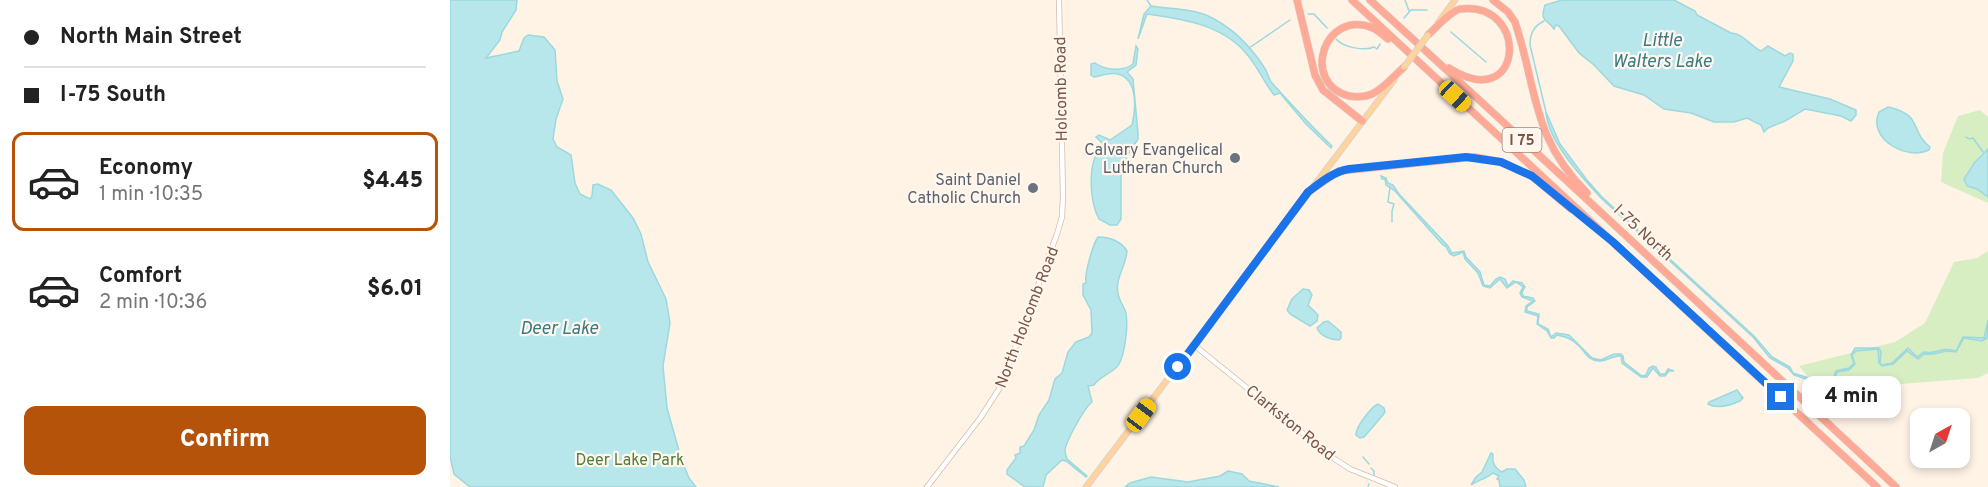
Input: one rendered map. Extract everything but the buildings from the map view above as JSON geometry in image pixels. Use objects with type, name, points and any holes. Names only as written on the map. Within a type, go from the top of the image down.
[{"type":"highway","points":[[1297,0],[1318,82],[1323,90],[1362,121]]},
{"type":"highway","name":"I 75","points":[[1352,0],[1877,487]]},
{"type":"highway","name":"I-75 North","points":[[1370,0],[1612,221],[1896,487]]},
{"type":"highway","points":[[1493,0],[1508,12],[1515,22],[1540,120],[1551,146],[1573,179],[1611,216],[1612,221]]},
{"type":"highway","points":[[1428,35],[1452,13],[1472,6],[1493,11],[1504,21],[1509,32],[1511,44],[1507,57],[1500,69],[1486,77],[1473,79],[1461,76],[1432,57]]},
{"type":"highway","points":[[1404,67],[1374,93],[1354,97],[1341,93],[1327,80],[1323,70],[1322,54],[1332,36],[1346,27],[1357,25],[1377,30],[1406,50]]},
{"type":"highway","points":[[1308,192],[1339,171],[1466,157],[1482,158],[1511,165],[1532,176],[1613,242]]},
{"type":"main road","points":[[1086,487],[1455,0]]},
{"type":"street","name":"Holcomb Road","points":[[1059,0],[1062,178]]},
{"type":"street","name":"North Holcomb Road","points":[[927,487],[996,396],[1060,224],[1063,210],[1062,178]]},
{"type":"street","name":"Clarkston Road","points":[[1194,345],[1336,460],[1350,469],[1395,487]]},
{"type":"green space","points":[[1980,110],[1988,117],[1988,149],[1973,163],[1964,181],[1966,186],[1977,189],[1988,197],[1988,203],[1941,182],[1943,153],[1958,116]]},
{"type":"green space","points":[[1988,251],[1988,373],[1978,378],[1888,385],[1824,396],[1799,366],[1895,342],[1925,323],[1954,262],[1977,258]]},
{"type":"water","name":"Deer Lake","points":[[450,0],[517,0],[516,10],[502,32],[500,40],[486,58],[519,51],[524,38],[528,35],[544,37],[555,50],[557,81],[563,99],[556,119],[553,139],[557,147],[571,155],[575,183],[580,194],[590,199],[593,185],[598,184],[611,190],[633,218],[641,234],[648,262],[666,299],[670,323],[663,366],[667,408],[681,458],[689,478],[696,487],[470,487],[454,474],[450,457]]},
{"type":"water","name":"Little Walters Lake","points":[[1562,0],[1674,0],[1695,11],[1697,15],[1739,35],[1761,51],[1768,46],[1785,56],[1793,54],[1793,61],[1779,87],[1830,99],[1856,110],[1856,115],[1851,121],[1841,116],[1805,109],[1764,132],[1761,125],[1747,118],[1734,122],[1714,122],[1691,113],[1664,109],[1644,95],[1614,86],[1579,53],[1559,26],[1556,25],[1554,29],[1545,20],[1543,15],[1545,5]]},
{"type":"water","points":[[1151,6],[1200,13],[1215,19],[1231,30],[1246,43],[1272,83],[1332,146],[1331,148],[1306,124],[1280,93],[1274,95],[1245,52],[1224,35],[1200,24],[1147,14],[1138,39],[1144,14]]},
{"type":"water","points":[[1136,46],[1138,49],[1136,65],[1127,72],[1133,79],[1138,139],[1127,156],[1121,173],[1121,219],[1117,225],[1110,225],[1099,219],[1092,196],[1093,164],[1096,154],[1104,145],[1096,137],[1099,135],[1110,140],[1132,125],[1134,95],[1125,77],[1112,73],[1094,77],[1091,75],[1091,64],[1095,63],[1114,69],[1129,67],[1133,64]]},
{"type":"water","points":[[1888,107],[1907,114],[1912,119],[1920,135],[1930,147],[1929,150],[1920,153],[1900,150],[1884,139],[1877,122],[1879,112]]},
{"type":"water","points":[[1546,112],[1560,144],[1602,197],[1754,336],[1772,357],[1790,367],[1793,373],[1832,382],[1836,371],[1849,368],[1854,363],[1851,355],[1855,348],[1879,348],[1882,365],[1892,363],[1908,348],[1917,357],[1924,352],[1946,349],[1956,351],[1963,337],[1984,338],[1988,320],[1987,338],[1982,341],[1964,338],[1956,352],[1924,354],[1918,359],[1907,351],[1893,364],[1882,366],[1879,363],[1878,349],[1856,351],[1852,355],[1855,364],[1849,370],[1837,372],[1832,384],[1794,375],[1788,368],[1770,358],[1753,337],[1601,198],[1559,147],[1548,123]]},
{"type":"water","points":[[1988,149],[1988,197],[1977,189],[1967,186],[1964,179],[1974,163]]},
{"type":"water","points":[[1381,176],[1386,178],[1388,183],[1393,185],[1452,253],[1464,251],[1466,257],[1480,272],[1484,285],[1490,286],[1500,277],[1505,279],[1508,286],[1513,281],[1522,283],[1525,287],[1522,292],[1523,296],[1533,298],[1535,301],[1527,307],[1527,311],[1539,314],[1538,324],[1548,329],[1551,337],[1556,333],[1569,335],[1592,358],[1601,360],[1614,354],[1621,354],[1624,362],[1642,376],[1646,375],[1649,368],[1653,366],[1660,374],[1665,374],[1668,369],[1674,371],[1660,376],[1653,368],[1647,377],[1641,377],[1622,363],[1621,356],[1602,361],[1595,360],[1589,357],[1570,339],[1557,335],[1551,338],[1547,331],[1537,324],[1538,316],[1525,312],[1526,306],[1533,301],[1522,297],[1520,293],[1523,287],[1516,282],[1507,288],[1500,279],[1490,288],[1483,286],[1478,273],[1465,259],[1463,252],[1454,256],[1450,254],[1395,191],[1386,185],[1385,179]]},
{"type":"water","points":[[1098,237],[1114,240],[1127,251],[1118,286],[1127,320],[1126,336],[1119,364],[1094,385],[1088,386],[1092,402],[1072,432],[1066,446],[1067,459],[1087,476],[1062,460],[1046,475],[1043,487],[1025,487],[1007,474],[1007,470],[1016,458],[1015,455],[1020,453],[1020,447],[1024,446],[1034,430],[1039,415],[1049,400],[1055,379],[1062,373],[1068,352],[1076,342],[1089,337],[1092,333],[1091,310],[1083,295],[1083,284],[1086,283],[1089,260]]},
{"type":"water","points":[[1303,289],[1309,290],[1312,295],[1308,305],[1318,315],[1317,321],[1310,326],[1287,310],[1292,299]]},
{"type":"water","points":[[1328,321],[1341,332],[1339,340],[1326,337],[1318,331],[1317,328]]},
{"type":"water","points":[[1737,390],[1743,398],[1740,401],[1720,406],[1708,404],[1709,402]]},
{"type":"water","points":[[1378,404],[1384,408],[1385,412],[1364,437],[1360,438],[1356,435],[1358,428],[1368,413]]},
{"type":"water","points":[[1491,453],[1497,468],[1502,472],[1515,469],[1524,480],[1526,487],[1500,487],[1497,479],[1499,476],[1493,473],[1471,485],[1482,472]]},
{"type":"water","points":[[1228,471],[1242,474],[1249,481],[1279,487],[1125,487],[1130,483],[1151,477],[1188,482],[1220,476]]},
{"type":"waterway","points":[[1147,0],[1151,6]]},
{"type":"waterway","points":[[1405,0],[1409,11]]},
{"type":"waterway","points":[[1404,18],[1411,10],[1427,10]]},
{"type":"waterway","points":[[1308,14],[1314,14],[1327,28]]},
{"type":"waterway","points":[[1249,48],[1290,20]]},
{"type":"waterway","points":[[1544,21],[1533,30],[1530,45],[1546,112]]},
{"type":"waterway","points":[[1451,32],[1486,62]]},
{"type":"waterway","points":[[1336,39],[1344,45],[1360,49],[1374,47],[1377,49],[1380,44]]},
{"type":"waterway","points":[[1966,137],[1973,138],[1983,152]]},
{"type":"waterway","points":[[1390,187],[1388,202],[1394,204],[1392,222]]},
{"type":"waterway","points":[[1363,457],[1369,464]]},
{"type":"waterway","points":[[1371,468],[1374,475]]},
{"type":"place","name":"Calvary Evangelical Lutheran Church","points":[[1235,158]]},
{"type":"place","name":"Saint Daniel Catholic Church","points":[[1033,188]]},
{"type":"route","points":[[1178,367],[1308,192],[1326,178],[1349,169],[1466,157],[1482,158],[1511,165],[1540,182],[1613,242],[1781,397]]},
{"type":"park label","name":"Deer Lake Park","points":[[630,459]]}]
